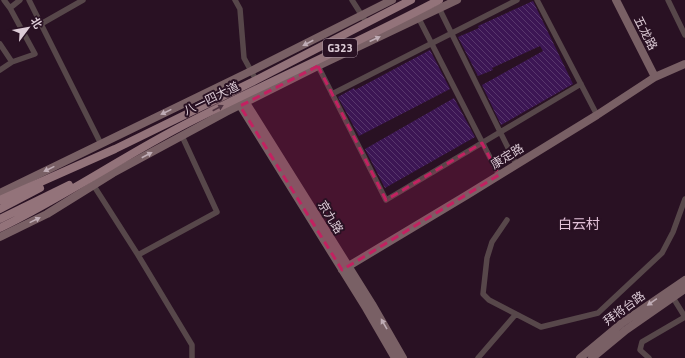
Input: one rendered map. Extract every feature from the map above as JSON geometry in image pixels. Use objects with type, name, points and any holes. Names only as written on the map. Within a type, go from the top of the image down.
[{"type":"main road","name":"八一四大道","points":[[0,228],[36,210],[121,159],[239,97],[256,80],[364,19],[407,1]]},
{"type":"main road","name":"八一四大道","points":[[0,200],[316,63],[438,4]]},
{"type":"main road","points":[[0,209],[115,149]]},
{"type":"main road","points":[[0,219],[121,159]]},
{"type":"street","points":[[0,70],[12,62],[35,54],[10,8],[4,0]]},
{"type":"street","points":[[10,8],[20,0]]},
{"type":"street","points":[[29,0],[101,144]]},
{"type":"street","points":[[41,24],[83,0]]},
{"type":"street","points":[[235,0],[240,9],[244,58],[256,80]]},
{"type":"street","points":[[352,0],[364,19]]},
{"type":"street","points":[[0,192],[251,71],[364,19],[392,0]]},
{"type":"street","points":[[457,0],[438,4],[516,164]]},
{"type":"street","points":[[332,94],[517,0]]},
{"type":"street","points":[[537,0],[597,115]]},
{"type":"street","name":"五龙路","points":[[616,0],[655,77]]},
{"type":"street","points":[[668,0],[685,35]]},
{"type":"street","points":[[417,15],[499,175]]},
{"type":"street","points":[[0,44],[12,62]]},
{"type":"street","points":[[316,63],[386,200],[581,84]]},
{"type":"street","name":"康定路","points":[[345,268],[597,115],[655,77],[685,64]]},
{"type":"street","points":[[0,237],[47,214],[113,173],[182,136],[239,97]]},
{"type":"street","name":"京九路","points":[[239,97],[345,268],[403,358]]},
{"type":"street","points":[[138,255],[218,212],[182,136]]},
{"type":"street","points":[[94,186],[138,255],[192,345],[192,358]]},
{"type":"street","points":[[507,220],[492,242],[487,258],[483,294],[489,300],[541,327],[598,312],[662,253],[673,232],[685,199]]},
{"type":"street","name":"京九路","points":[[345,268],[395,358]]},
{"type":"street","name":"拜将台路","points":[[586,357],[622,323],[670,294],[682,291],[685,280]]},
{"type":"street","points":[[649,358],[640,350],[642,342],[685,317],[670,294]]},
{"type":"street","points":[[478,358],[516,314]]},
{"type":"highlighted area","points":[[318,66],[386,200],[482,143],[499,175],[342,270],[240,106]]},
{"type":"building","points":[[533,1],[573,84],[501,125],[482,85],[543,51],[540,46],[478,76],[458,37],[479,28],[478,26]]},
{"type":"building","points":[[430,50],[450,89],[359,136],[338,97],[354,88],[355,90]]},
{"type":"building","points":[[454,98],[475,137],[385,188],[365,149]]},
{"type":"district","name":"白云村","points":[[579,223]]}]
